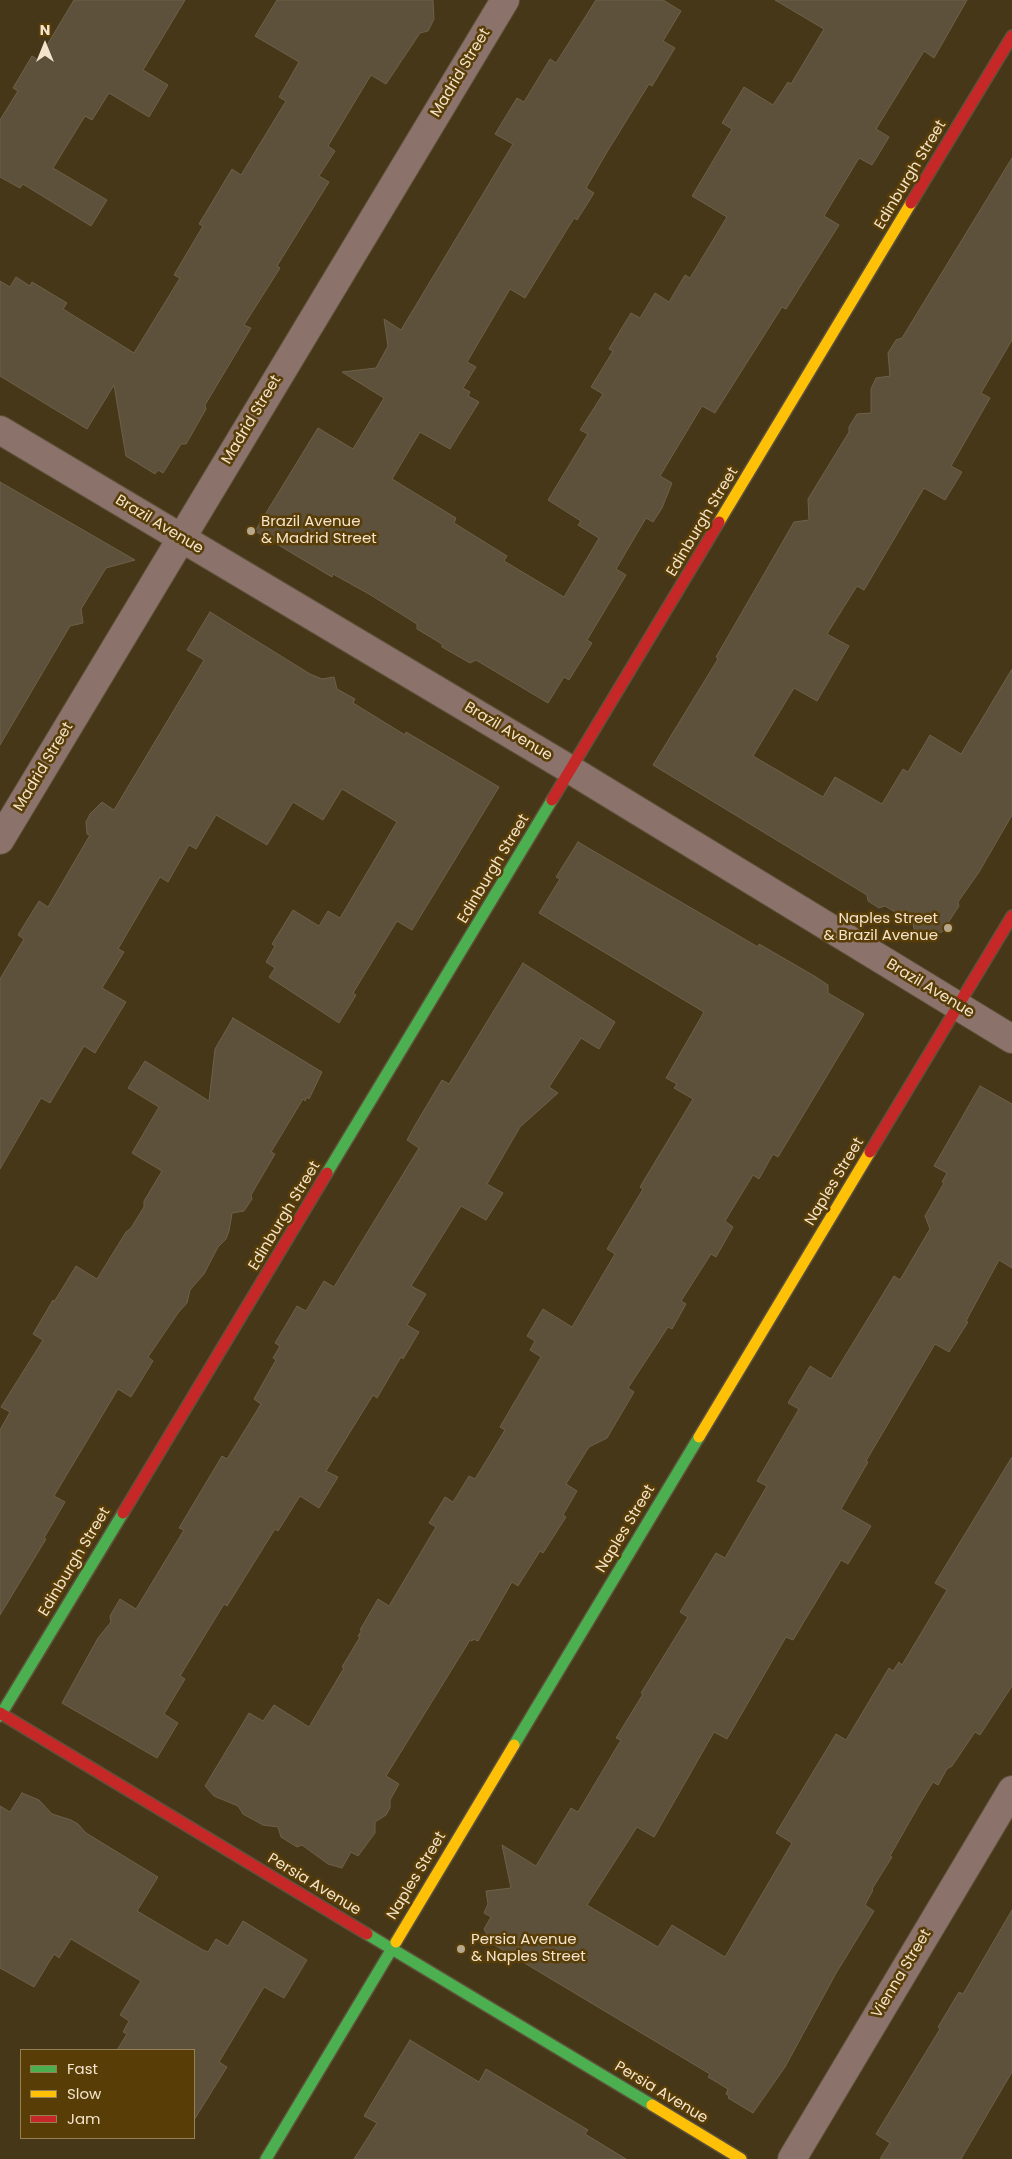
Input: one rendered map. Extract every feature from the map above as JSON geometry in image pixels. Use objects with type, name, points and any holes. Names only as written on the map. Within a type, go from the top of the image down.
[{"type":"street","name":"Madrid Street","points":[[0,840],[505,0]]},
{"type":"street","name":"Edinburgh Street","points":[[0,1715],[572,770],[1012,36]]},
{"type":"street","name":"Brazil Avenue","points":[[0,430],[572,770],[1012,1039]]},
{"type":"street","name":"Naples Street","points":[[266,2159],[1012,916]]},
{"type":"street","name":"Persia Avenue","points":[[0,1715],[741,2159]]},
{"type":"street","name":"Vienna Street","points":[[792,2159],[1012,1790]]},
{"type":"building","points":[[74,0],[185,0],[143,70],[168,85],[149,117],[109,93],[92,120],[85,116],[53,168],[107,200],[91,226],[23,184],[20,188],[0,177],[0,120],[18,91],[13,88],[32,56],[38,60]]},
{"type":"building","points":[[277,0],[433,0],[434,19],[428,31],[420,33],[386,84],[371,75],[328,146],[335,151],[319,176],[329,182],[277,266],[280,268],[244,325],[251,328],[205,405],[206,409],[186,444],[181,444],[163,473],[158,470],[155,474],[126,456],[114,385],[87,429],[0,376],[0,281],[10,287],[16,277],[30,286],[32,282],[67,303],[63,309],[134,353],[180,278],[174,275],[203,226],[199,224],[232,169],[241,175],[286,101],[279,97],[299,62],[255,36]]},
{"type":"building","points":[[596,0],[663,0],[681,11],[663,41],[675,48],[652,86],[649,84],[586,188],[594,193],[577,220],[574,218],[525,298],[510,289],[467,362],[476,367],[463,388],[470,392],[468,396],[479,402],[450,449],[420,432],[392,479],[456,518],[454,523],[507,556],[504,561],[564,597],[599,538],[578,525],[581,521],[548,500],[588,434],[580,430],[603,394],[591,387],[613,351],[609,349],[631,313],[640,318],[655,293],[669,302],[685,275],[690,278],[727,217],[692,196],[732,129],[722,123],[744,87],[773,105],[788,82],[791,84],[824,29],[775,0],[967,0],[934,58],[924,51],[876,129],[889,137],[872,165],[859,158],[824,216],[839,225],[786,309],[782,307],[715,413],[702,406],[660,476],[672,483],[662,508],[653,522],[646,518],[616,569],[626,575],[587,640],[592,643],[569,680],[564,677],[548,703],[476,660],[470,663],[442,647],[442,644],[417,629],[417,624],[369,594],[333,574],[332,577],[255,531],[318,428],[353,449],[384,398],[342,372],[376,368],[388,346],[384,319],[401,330],[513,144],[495,134],[517,98],[524,102],[550,59],[556,63]]},
{"type":"building","points":[[1012,158],[1012,340],[981,393],[990,398],[951,466],[962,472],[945,500],[924,488],[864,590],[857,586],[827,634],[849,646],[817,701],[794,688],[753,756],[823,797],[835,777],[882,804],[903,769],[908,772],[930,735],[961,754],[1012,669],[1012,815],[979,872],[958,902],[959,906],[942,932],[924,935],[914,929],[913,923],[885,906],[879,908],[868,901],[867,895],[653,765],[718,659],[716,657],[794,522],[809,520],[808,499],[849,432],[849,427],[857,414],[871,413],[871,389],[876,378],[890,376],[888,353],[896,340],[902,338]]},
{"type":"building","points":[[0,482],[135,560],[106,568],[81,609],[83,623],[70,626],[0,745]]},
{"type":"building","points":[[210,612],[310,674],[322,679],[334,677],[337,689],[355,699],[353,703],[405,735],[406,732],[499,787],[412,930],[397,921],[353,993],[356,995],[339,1023],[269,977],[275,968],[266,962],[275,946],[272,944],[293,910],[319,926],[328,911],[340,918],[397,822],[342,789],[323,820],[293,802],[267,845],[216,815],[196,849],[189,845],[168,882],[160,877],[118,949],[124,952],[102,988],[126,1002],[95,1053],[84,1046],[50,1103],[41,1098],[0,1169],[0,979],[24,939],[18,935],[39,901],[48,907],[90,835],[87,834],[86,822],[90,814],[102,802],[114,810],[204,660],[187,650]]},
{"type":"building","points":[[578,842],[758,947],[759,944],[816,977],[828,985],[828,993],[864,1014],[778,1157],[773,1154],[759,1179],[753,1175],[725,1221],[733,1227],[716,1257],[711,1254],[681,1301],[686,1304],[672,1329],[668,1327],[628,1388],[634,1392],[607,1438],[589,1447],[566,1484],[577,1491],[563,1515],[566,1517],[543,1553],[540,1551],[518,1586],[512,1582],[478,1641],[470,1640],[386,1776],[399,1784],[390,1800],[390,1808],[386,1815],[375,1822],[375,1833],[358,1856],[351,1852],[342,1868],[328,1864],[302,1845],[297,1847],[281,1837],[278,1827],[263,1825],[243,1814],[238,1806],[214,1796],[205,1786],[249,1713],[263,1721],[274,1705],[309,1727],[344,1668],[342,1667],[360,1637],[358,1636],[362,1630],[360,1630],[378,1599],[389,1606],[436,1527],[429,1523],[445,1497],[453,1502],[469,1476],[475,1479],[505,1430],[500,1427],[541,1357],[530,1350],[535,1341],[527,1336],[543,1309],[572,1327],[615,1254],[607,1249],[643,1189],[640,1187],[693,1099],[674,1088],[677,1084],[666,1078],[704,1012],[539,913],[560,879],[556,877]]},
{"type":"building","points":[[523,963],[615,1022],[599,1049],[581,1038],[549,1087],[558,1093],[520,1127],[487,1184],[503,1193],[486,1220],[461,1206],[411,1286],[426,1294],[407,1325],[419,1332],[403,1359],[401,1357],[377,1398],[373,1395],[326,1471],[338,1477],[319,1508],[300,1496],[278,1531],[275,1529],[227,1606],[224,1604],[180,1676],[185,1679],[164,1714],[178,1723],[157,1758],[62,1703],[98,1638],[111,1622],[110,1616],[120,1599],[136,1609],[184,1530],[179,1528],[222,1456],[227,1459],[261,1404],[254,1399],[276,1360],[273,1358],[280,1346],[275,1343],[297,1306],[306,1311],[324,1281],[334,1287],[419,1148],[407,1140],[414,1127],[442,1080],[449,1084]]},
{"type":"building","points":[[233,1018],[322,1072],[309,1099],[307,1097],[305,1101],[303,1099],[271,1152],[275,1154],[251,1195],[252,1199],[244,1211],[232,1213],[226,1239],[218,1247],[204,1274],[190,1290],[187,1303],[148,1357],[153,1361],[131,1397],[118,1389],[54,1496],[65,1502],[44,1538],[46,1539],[0,1615],[0,1430],[10,1412],[1,1407],[43,1340],[33,1334],[76,1266],[97,1279],[144,1207],[144,1201],[162,1171],[132,1153],[159,1107],[128,1088],[145,1061],[209,1101],[215,1049]]},
{"type":"building","points":[[980,1086],[1012,1104],[1012,1268],[999,1260],[966,1321],[968,1322],[949,1352],[935,1344],[866,1461],[868,1462],[841,1509],[871,1526],[848,1564],[841,1560],[793,1640],[786,1637],[727,1739],[714,1732],[654,1837],[637,1827],[587,1905],[658,1947],[672,1925],[725,1957],[792,1843],[776,1833],[836,1734],[846,1740],[889,1668],[893,1671],[899,1662],[902,1665],[947,1590],[935,1583],[1012,1457],[1012,1686],[980,1735],[975,1732],[952,1766],[947,1769],[938,1785],[933,1782],[919,1805],[865,1905],[874,1911],[835,1975],[785,2067],[753,2113],[728,2098],[729,2096],[726,2094],[728,2089],[708,2077],[710,2074],[491,1943],[484,1929],[491,1917],[484,1913],[488,1904],[486,1891],[511,1888],[502,1845],[536,1866],[571,1808],[578,1812],[621,1740],[616,1738],[643,1694],[641,1693],[688,1617],[680,1612],[716,1553],[725,1558],[767,1486],[757,1481],[799,1409],[788,1403],[810,1366],[831,1379],[894,1276],[900,1280],[930,1229],[925,1216],[944,1183],[942,1182],[947,1173],[934,1166]]},
{"type":"building","points":[[22,1793],[39,1800],[52,1814],[78,1824],[86,1833],[158,1877],[137,1911],[203,1950],[208,1952],[216,1939],[228,1946],[243,1921],[307,1960],[284,1998],[264,1987],[219,2062],[227,2067],[195,2118],[195,2049],[118,2049],[127,2034],[123,2032],[129,2021],[120,2015],[141,1981],[71,1939],[59,1958],[54,1954],[34,1987],[0,1968],[0,1806],[10,1812]]},
{"type":"building","points":[[1012,1910],[1012,2072],[961,2159],[880,2159],[890,2143],[876,2134],[940,2029],[938,2027],[959,1992],[963,1994]]},
{"type":"building","points":[[410,2040],[479,2082],[486,2069],[588,2130],[585,2134],[626,2159],[354,2159],[377,2123],[364,2116]]},
{"type":"traffic: fast","points":[[327,1173],[552,800]]},
{"type":"traffic: fast","points":[[514,1745],[699,1437]]},
{"type":"traffic: fast","points":[[0,1716],[123,1513]]},
{"type":"traffic: fast","points":[[367,1934],[652,2105]]},
{"type":"traffic: fast","points":[[266,2159],[396,1942]]},
{"type":"traffic: slow","points":[[719,522],[911,203]]},
{"type":"traffic: slow","points":[[699,1437],[870,1152]]},
{"type":"traffic: slow","points":[[396,1942],[514,1745]]},
{"type":"traffic: slow","points":[[652,2105],[741,2159]]},
{"type":"traffic: jam","points":[[911,203],[1012,36]]},
{"type":"traffic: jam","points":[[552,800],[719,522]]},
{"type":"traffic: jam","points":[[870,1152],[1012,916]]},
{"type":"traffic: jam","points":[[123,1513],[327,1173]]},
{"type":"traffic: jam","points":[[0,1713],[367,1934]]},
{"type":"place","name":"Brazil Avenue & Madrid Street","points":[[251,531]]},
{"type":"place","name":"Naples Street & Brazil Avenue","points":[[948,928]]},
{"type":"place","name":"Persia Avenue & Naples Street","points":[[461,1949]]}]
